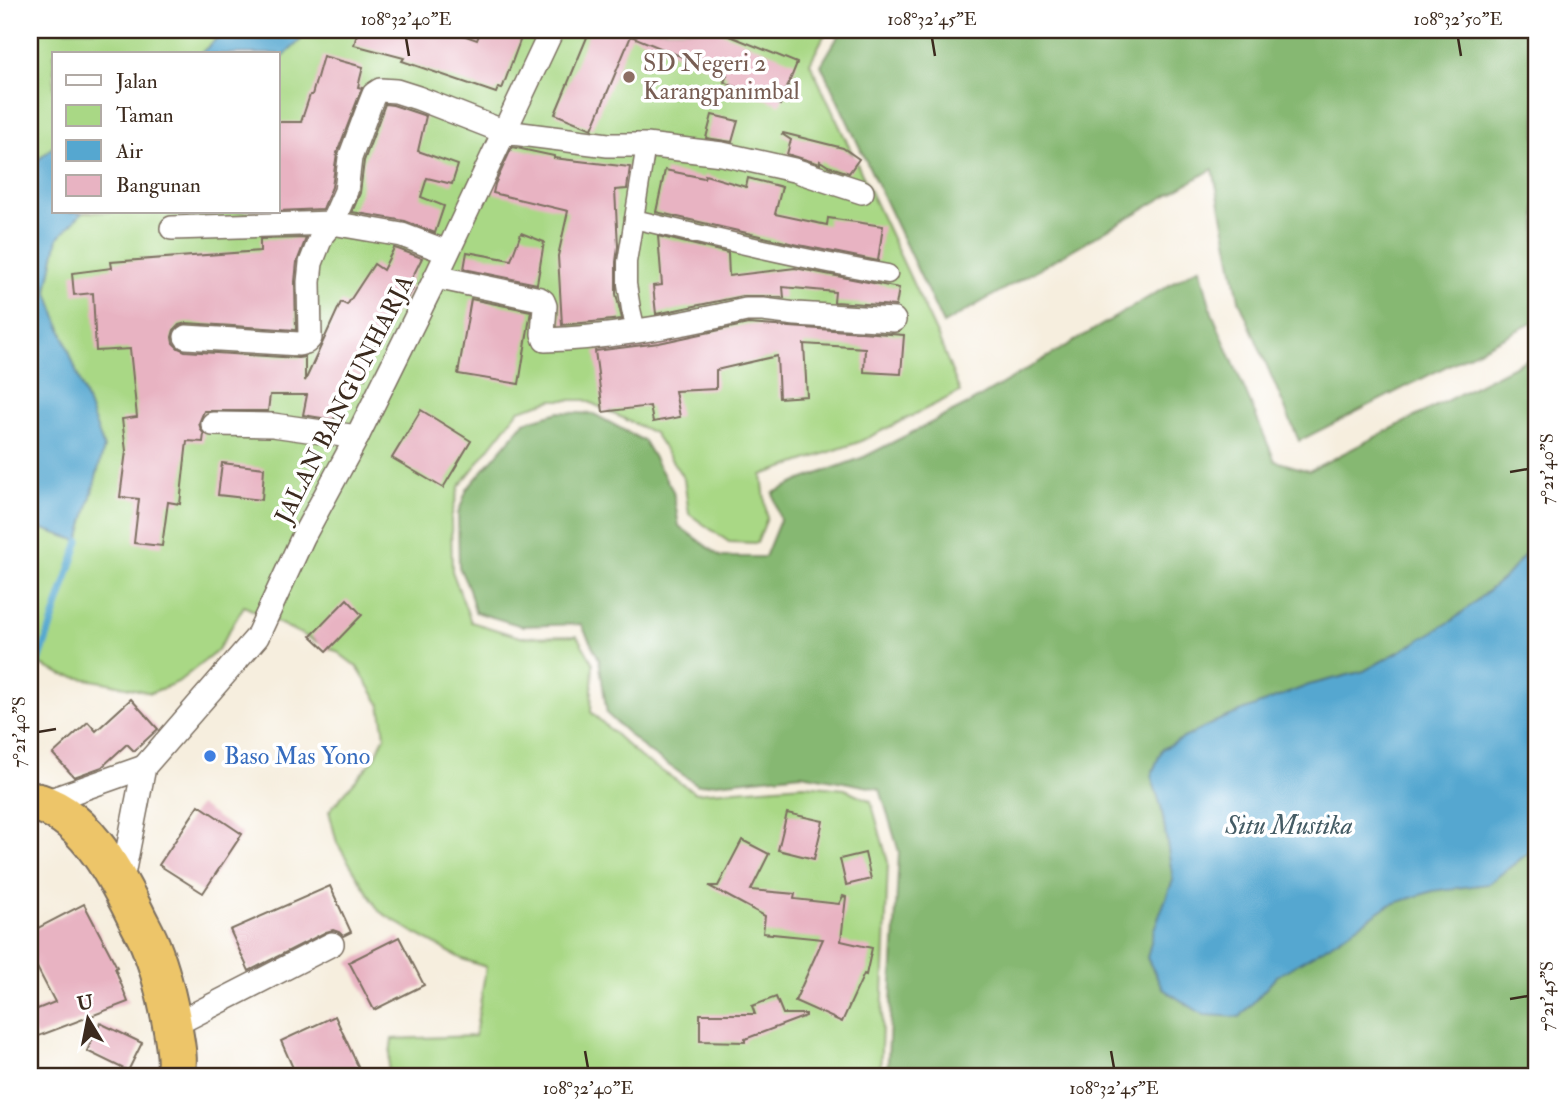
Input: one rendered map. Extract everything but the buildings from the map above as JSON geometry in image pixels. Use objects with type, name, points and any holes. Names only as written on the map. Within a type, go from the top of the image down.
[{"type":"highway","points":[[36,802],[71,820],[93,844],[121,885],[151,947],[169,1005],[178,1076]]},
{"type":"street","name":"JALAN BANGUNHARJA","points":[[145,767],[257,636],[303,537],[357,437],[436,276],[552,30]]},
{"type":"street","points":[[186,337],[273,344],[299,344],[310,338],[311,263],[322,235],[332,223],[346,191],[350,158],[370,104],[377,91],[385,89],[505,132],[608,145],[646,145],[722,154],[794,170],[862,192]]},
{"type":"street","points":[[636,331],[627,284],[627,262],[646,145]]},
{"type":"street","points":[[634,219],[820,262],[888,274]]},
{"type":"street","points":[[172,228],[332,223],[401,235],[447,252]]},
{"type":"street","points":[[436,276],[540,299],[545,306],[545,340],[636,331],[746,310],[894,320]]},
{"type":"street","points":[[213,424],[274,425],[357,437]]},
{"type":"street","points":[[36,802],[145,767],[121,885]]},
{"type":"street","points":[[172,1026],[332,944]]},
{"type":"green space","points":[[30,30],[827,30],[810,63],[938,337],[960,392],[859,442],[762,475],[767,518],[757,543],[729,542],[689,514],[684,479],[654,433],[585,400],[552,400],[519,410],[459,487],[451,518],[452,571],[471,622],[520,637],[577,636],[593,663],[591,712],[640,757],[696,793],[804,785],[845,789],[871,801],[888,862],[880,1077],[387,1077],[392,1039],[475,1036],[486,967],[462,959],[379,911],[337,843],[329,811],[375,758],[385,735],[380,704],[357,667],[336,651],[244,606],[217,651],[178,682],[151,693],[63,675],[30,660]]},
{"type":"green space","points":[[842,30],[1536,30],[1536,321],[1299,441],[1239,300],[1213,169],[943,324],[821,65]]},
{"type":"green space","points":[[1200,267],[1212,313],[1275,461],[1309,471],[1536,355],[1536,1077],[887,1077],[899,852],[880,789],[802,774],[698,785],[646,750],[607,714],[599,659],[581,624],[522,626],[475,612],[459,567],[458,514],[467,489],[525,422],[559,412],[594,414],[644,441],[673,491],[679,526],[721,557],[765,557],[780,520],[773,493],[864,457],[968,404]]},
{"type":"water","points":[[226,30],[311,30],[280,60],[280,52],[202,52]]},
{"type":"water","points":[[52,148],[52,214],[81,214],[58,238],[47,290],[104,448],[79,541],[30,525],[30,167]]},
{"type":"water","name":"Situ Mustika","points":[[1536,542],[1536,844],[1531,851],[1488,884],[1433,891],[1389,905],[1277,976],[1240,1017],[1204,1015],[1163,989],[1147,958],[1154,929],[1173,880],[1161,806],[1151,776],[1162,749],[1217,721],[1309,685],[1364,671],[1402,650],[1453,620],[1507,575]]},
{"type":"waterway","points":[[30,676],[38,665],[79,541]]},
{"type":"place","name":"SD Negeri 2 Karangpanimbal","points":[[629,77]]},
{"type":"place","name":"Baso Mas Yono","points":[[210,756]]}]
